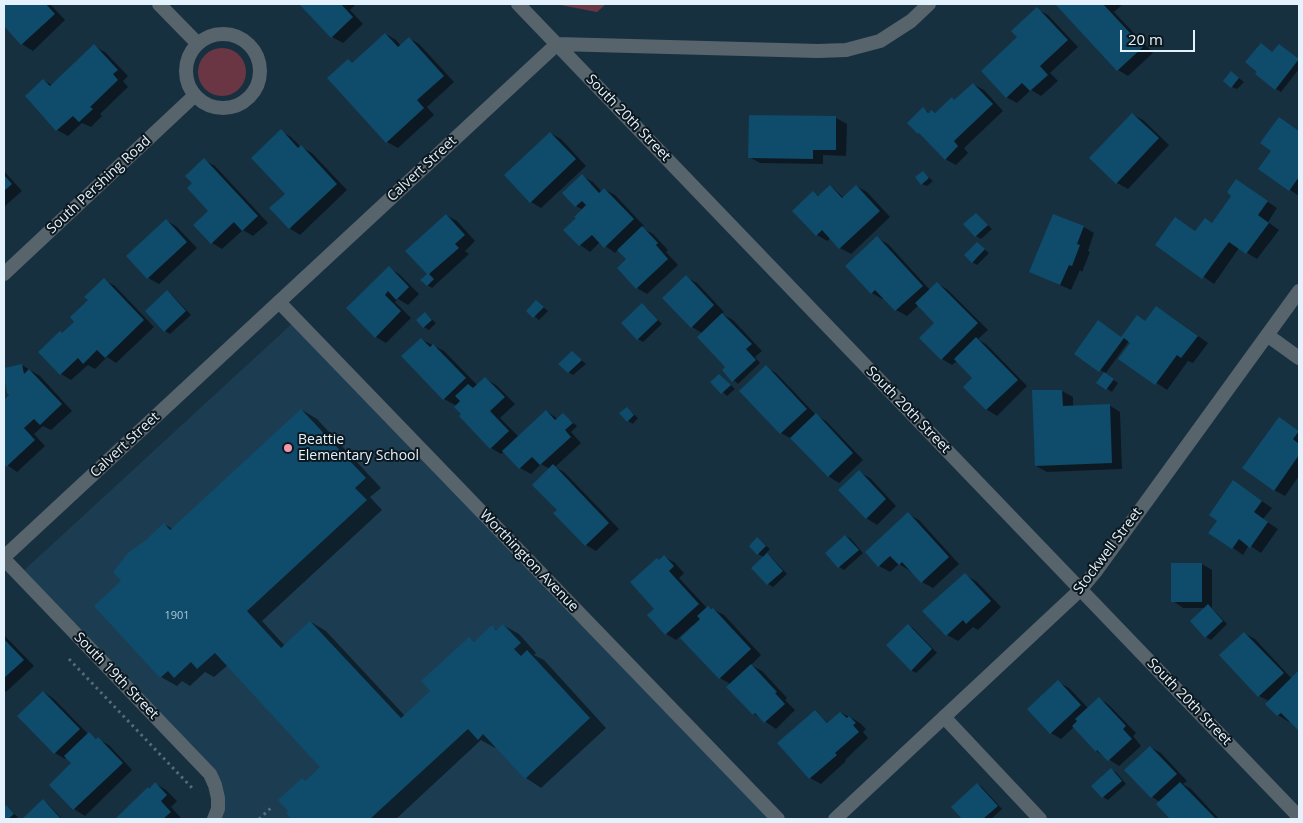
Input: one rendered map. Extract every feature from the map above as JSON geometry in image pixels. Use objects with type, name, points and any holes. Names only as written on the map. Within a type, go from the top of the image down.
[{"type":"street","points":[[159,4],[198,44]]},
{"type":"street","name":"South 20th Street","points":[[518,4],[1299,817]]},
{"type":"street","points":[[557,44],[818,51],[846,50],[880,41],[911,21],[929,4]]},
{"type":"street","points":[[232,35],[244,40],[252,49],[258,60],[260,72],[258,84],[244,102],[224,108],[213,107],[203,103],[194,96],[186,79],[185,69],[191,51],[198,44],[208,36],[232,35]]},
{"type":"street","name":"Calvert Street","points":[[4,558],[557,44]]},
{"type":"street","name":"South Pershing Road","points":[[4,274],[194,96]]},
{"type":"street","name":"Stockwell Street","points":[[835,819],[1080,590],[1096,571],[1299,291]]},
{"type":"street","name":"Worthington Avenue","points":[[279,302],[778,819]]},
{"type":"street","points":[[1267,335],[1299,358]]},
{"type":"street","name":"South 19th Street","points":[[4,558],[210,774],[218,798],[215,816]]},
{"type":"street","points":[[944,717],[1040,819]]},
{"type":"path","points":[[68,658],[215,816]]},
{"type":"path","points":[[259,819],[272,807]]},
{"type":"shaded area","points":[[555,4],[606,4],[597,12]]},
{"type":"shaded area","points":[[217,48],[227,48],[239,55],[246,67],[246,77],[239,89],[227,96],[217,96],[209,92],[202,85],[198,77],[198,67],[202,59],[209,52]]},
{"type":"shaded area","name":"Beattie Elementary School","points":[[296,320],[778,819],[214,819],[215,785],[19,575]]},
{"type":"building","points":[[4,4],[46,4],[55,14],[21,45],[4,26]]},
{"type":"building","points":[[299,4],[341,4],[353,17],[331,38]]},
{"type":"building","points":[[1055,4],[1106,4],[1104,5],[1143,47],[1117,71]]},
{"type":"building","points":[[1037,7],[1068,40],[1040,66],[1048,75],[1030,91],[1022,83],[1006,98],[981,71],[1017,37],[1011,31]]},
{"type":"building","points":[[385,33],[398,47],[409,37],[444,76],[417,100],[424,108],[386,143],[327,78],[348,59],[352,63]]},
{"type":"building","points":[[1261,43],[1272,52],[1279,44],[1299,59],[1275,90],[1255,74],[1257,72],[1245,62]]},
{"type":"building","points":[[94,44],[118,70],[113,74],[118,80],[90,107],[93,109],[79,122],[73,116],[56,131],[25,96],[43,79],[50,86]]},
{"type":"building","points":[[1231,71],[1239,78],[1231,88],[1223,81]]},
{"type":"building","points":[[973,83],[993,104],[954,141],[958,146],[945,160],[907,123],[923,107],[928,113],[932,110],[935,113],[952,97],[954,100]]},
{"type":"building","points":[[1132,113],[1159,138],[1116,184],[1089,158]]},
{"type":"building","points":[[749,115],[836,116],[836,150],[813,150],[813,159],[748,158]]},
{"type":"building","points":[[1279,117],[1299,131],[1299,177],[1289,191],[1258,169],[1271,151],[1260,143]]},
{"type":"building","points":[[281,129],[298,148],[301,145],[337,184],[289,229],[269,208],[285,194],[251,158]]},
{"type":"building","points":[[550,132],[576,159],[530,203],[504,175]]},
{"type":"building","points":[[204,158],[258,216],[242,231],[234,222],[211,244],[193,225],[208,211],[187,188],[192,183],[185,176]]},
{"type":"building","points":[[923,171],[929,178],[921,185],[915,177]]},
{"type":"building","points":[[582,174],[599,193],[604,188],[634,219],[604,248],[592,235],[579,246],[563,230],[586,205],[582,201],[575,207],[562,193]]},
{"type":"building","points":[[4,175],[12,184],[4,191]]},
{"type":"building","points":[[1236,179],[1268,201],[1258,215],[1269,223],[1246,254],[1229,242],[1202,279],[1155,245],[1175,217],[1195,231],[1205,218],[1212,223],[1231,196],[1227,192]]},
{"type":"building","points":[[830,185],[842,198],[856,185],[880,211],[839,249],[822,230],[816,236],[792,211],[813,191],[818,196]]},
{"type":"building","points":[[976,213],[988,225],[975,237],[963,224]]},
{"type":"building","points":[[446,214],[465,235],[455,244],[459,248],[429,274],[434,279],[427,286],[420,280],[427,274],[405,251]]},
{"type":"building","points":[[1053,214],[1084,226],[1077,244],[1080,245],[1072,266],[1069,265],[1060,285],[1029,272]]},
{"type":"building","points":[[166,219],[187,242],[147,279],[126,256]]},
{"type":"building","points":[[642,226],[658,243],[656,245],[668,259],[636,289],[617,268],[626,259],[617,250]]},
{"type":"building","points":[[877,236],[923,286],[895,311],[875,290],[871,294],[845,266]]},
{"type":"building","points":[[977,242],[985,249],[972,263],[964,255]]},
{"type":"building","points":[[389,266],[409,287],[396,300],[388,291],[385,295],[401,311],[375,338],[346,308]]},
{"type":"building","points":[[686,275],[714,305],[691,328],[662,298]]},
{"type":"building","points":[[104,278],[144,320],[105,358],[97,350],[83,364],[78,358],[60,375],[38,352],[60,331],[62,333],[74,322],[70,317],[88,300],[84,297]]},
{"type":"building","points":[[937,282],[978,323],[941,360],[919,338],[934,323],[915,303]]},
{"type":"building","points":[[167,290],[186,311],[164,332],[145,311]]},
{"type":"building","points":[[536,300],[544,307],[533,318],[526,311]]},
{"type":"building","points":[[642,303],[658,320],[637,340],[621,323]]},
{"type":"building","points":[[1156,306],[1198,336],[1181,358],[1177,355],[1155,385],[1118,359],[1130,343],[1124,338],[1099,372],[1074,354],[1098,320],[1121,337],[1137,315],[1145,321]]},
{"type":"building","points":[[425,312],[432,320],[423,328],[416,320]]},
{"type":"building","points":[[722,313],[752,344],[746,349],[756,360],[732,382],[722,370],[725,367],[697,337]]},
{"type":"building","points":[[976,337],[1018,380],[986,410],[963,387],[972,378],[954,359]]},
{"type":"building","points":[[421,338],[430,347],[433,344],[466,378],[443,400],[401,356]]},
{"type":"building","points":[[572,351],[582,360],[568,373],[558,364]]},
{"type":"building","points":[[22,364],[24,374],[29,369],[62,404],[40,425],[34,419],[24,428],[35,440],[6,467],[4,464],[4,400],[9,395],[7,393],[4,368]]},
{"type":"building","points":[[766,365],[807,409],[780,434],[739,391]]},
{"type":"building","points":[[1104,372],[1114,379],[1106,390],[1096,383]]},
{"type":"building","points":[[719,374],[731,385],[721,394],[710,382]]},
{"type":"building","points":[[485,377],[505,397],[490,411],[509,431],[490,449],[459,416],[461,414],[454,407],[460,401],[455,396],[468,384],[473,388]]},
{"type":"building","points":[[1032,390],[1062,390],[1063,406],[1110,404],[1112,463],[1035,466]]},
{"type":"building","points":[[627,407],[634,415],[627,422],[619,413]]},
{"type":"building","name":"Beattie Elementary School","points":[[301,409],[366,478],[355,488],[367,500],[247,611],[281,648],[310,621],[401,718],[430,691],[421,681],[469,637],[474,642],[492,625],[496,630],[503,624],[521,643],[514,649],[521,656],[527,650],[590,718],[525,779],[483,734],[478,740],[468,729],[370,819],[291,819],[286,813],[288,811],[278,800],[302,778],[305,781],[320,767],[215,653],[197,669],[191,662],[174,678],[168,671],[160,678],[94,606],[121,581],[113,572],[129,552],[149,538],[164,523],[170,530]]},
{"type":"building","points":[[546,410],[555,420],[563,413],[573,423],[565,430],[571,437],[540,465],[532,457],[519,469],[502,451]]},
{"type":"building","points":[[816,413],[853,453],[828,477],[790,438]]},
{"type":"building","points":[[1279,417],[1299,431],[1293,439],[1299,444],[1299,455],[1274,491],[1242,468]]},
{"type":"building","points":[[553,464],[609,523],[585,546],[553,513],[557,510],[532,485]]},
{"type":"building","points":[[859,470],[886,499],[866,519],[838,490]]},
{"type":"building","points":[[1233,480],[1262,501],[1254,512],[1268,522],[1250,548],[1239,539],[1232,549],[1208,533],[1217,521],[1209,515]]},
{"type":"building","points":[[908,512],[949,557],[921,583],[902,562],[899,565],[890,556],[878,567],[865,552]]},
{"type":"building","points":[[845,535],[859,550],[838,568],[825,553]]},
{"type":"building","points":[[757,537],[766,546],[757,555],[749,546]]},
{"type":"building","points":[[767,553],[783,571],[767,585],[751,568]]},
{"type":"building","points":[[664,555],[674,566],[669,571],[699,604],[665,635],[647,615],[654,609],[630,582],[657,558],[659,560]]},
{"type":"building","points":[[1171,563],[1202,563],[1202,602],[1171,602]]},
{"type":"building","points":[[965,573],[991,601],[966,624],[963,620],[946,636],[922,611]]},
{"type":"building","points":[[1208,604],[1223,621],[1205,638],[1190,621]]},
{"type":"building","points":[[708,606],[711,609],[713,608],[751,649],[719,679],[680,638],[700,619],[697,616]]},
{"type":"building","points":[[908,624],[932,649],[911,671],[886,645]]},
{"type":"building","points":[[1244,632],[1284,673],[1258,697],[1219,655]]},
{"type":"building","points":[[4,639],[24,660],[4,678]]},
{"type":"building","points":[[751,664],[777,692],[775,693],[785,704],[764,723],[755,713],[753,715],[726,687]]},
{"type":"building","points":[[1299,670],[1299,731],[1281,713],[1277,716],[1265,704]]},
{"type":"building","points":[[1058,680],[1081,705],[1050,734],[1027,709]]},
{"type":"building","points":[[43,691],[80,729],[54,754],[17,716]]},
{"type":"building","points":[[1099,697],[1126,726],[1123,729],[1132,739],[1108,761],[1097,750],[1096,752],[1072,726],[1077,721],[1075,719]]},
{"type":"building","points":[[815,710],[827,723],[840,712],[847,718],[849,716],[856,723],[853,725],[859,732],[835,753],[837,755],[809,779],[777,743]]},
{"type":"building","points":[[89,732],[96,739],[98,737],[123,763],[73,810],[49,785],[71,763],[64,756]]},
{"type":"building","points":[[1150,746],[1177,774],[1151,798],[1124,770]]},
{"type":"building","points":[[1111,768],[1122,781],[1102,798],[1091,786]]},
{"type":"building","points":[[155,782],[167,795],[161,801],[171,812],[163,819],[116,818],[148,787],[149,789]]},
{"type":"building","points":[[1180,782],[1216,819],[1170,819],[1156,804]]},
{"type":"building","points":[[977,783],[998,806],[983,819],[962,819],[951,807]]},
{"type":"building","points":[[43,799],[61,819],[22,819]]},
{"type":"building","points":[[6,805],[14,814],[8,819],[4,819],[4,807]]},
{"type":"place","name":"Beattie Elementary School","points":[[288,448]]}]
